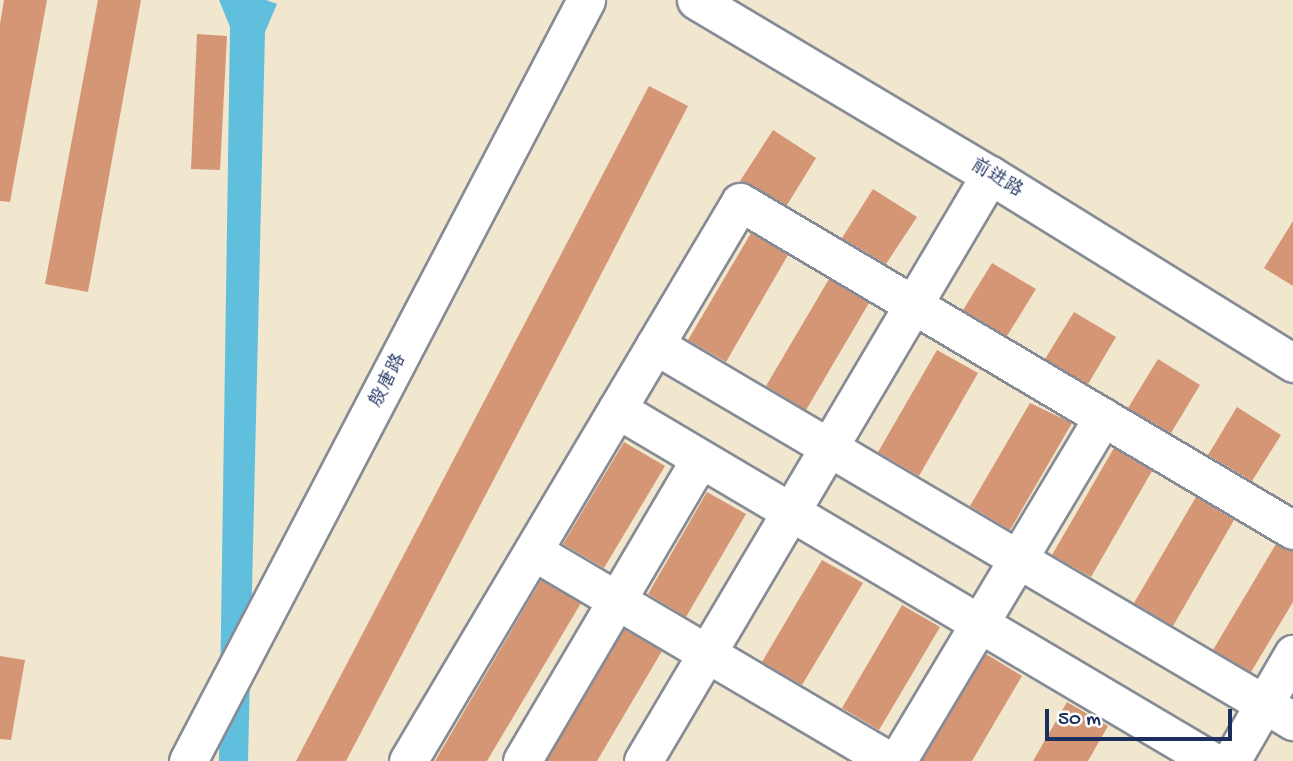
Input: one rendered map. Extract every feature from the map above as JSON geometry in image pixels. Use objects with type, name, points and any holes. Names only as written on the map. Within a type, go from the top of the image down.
[{"type":"street","name":"殷唐路","points":[[194,750],[267,616],[586,0]]},
{"type":"street","name":"前进路","points":[[696,0],[990,175],[1293,363]]},
{"type":"street","points":[[643,761],[990,175]]},
{"type":"street","points":[[408,761],[740,202],[1293,530]]},
{"type":"street","points":[[655,345],[1279,712]]},
{"type":"street","points":[[617,410],[1212,761]]},
{"type":"street","points":[[897,761],[1102,417]]},
{"type":"street","points":[[522,761],[699,460]]},
{"type":"street","points":[[533,551],[890,761]]},
{"type":"street","points":[[1231,761],[1279,712],[1293,654]]},
{"type":"water","points":[[219,0],[266,0],[277,4],[265,32],[248,761],[219,761],[230,27]]},
{"type":"building","points":[[4,0],[47,0],[10,202],[0,201],[0,24]]},
{"type":"building","points":[[98,0],[141,0],[88,292],[45,284]]},
{"type":"building","points":[[197,34],[227,36],[220,170],[191,169]]},
{"type":"building","points":[[649,86],[688,106],[578,319],[346,761],[296,761]]},
{"type":"building","points":[[773,130],[816,158],[787,205],[740,181]]},
{"type":"building","points":[[873,189],[917,217],[886,264],[842,238]]},
{"type":"building","points":[[1293,221],[1293,286],[1264,268]]},
{"type":"building","points":[[751,233],[788,255],[726,362],[688,340]]},
{"type":"building","points":[[992,263],[1036,289],[1007,336],[963,310]]},
{"type":"building","points":[[829,279],[869,303],[806,410],[766,386]]},
{"type":"building","points":[[1074,312],[1116,337],[1088,384],[1045,359]]},
{"type":"building","points":[[937,350],[978,373],[919,476],[878,452]]},
{"type":"building","points":[[1158,359],[1200,385],[1171,433],[1128,408]]},
{"type":"building","points":[[1030,403],[1072,423],[1010,530],[970,506]]},
{"type":"building","points":[[1237,407],[1281,435],[1252,481],[1208,455]]},
{"type":"building","points":[[624,442],[665,466],[604,568],[563,544]]},
{"type":"building","points":[[1114,448],[1152,471],[1091,577],[1052,555]]},
{"type":"building","points":[[707,492],[746,514],[686,617],[648,594]]},
{"type":"building","points":[[1196,497],[1234,520],[1173,626],[1134,603]]},
{"type":"building","points":[[1276,544],[1293,551],[1293,602],[1251,672],[1213,650]]},
{"type":"building","points":[[822,560],[863,583],[802,685],[762,662]]},
{"type":"building","points":[[541,580],[581,603],[487,761],[435,761]]},
{"type":"building","points":[[902,605],[940,627],[879,730],[842,708]]},
{"type":"building","points":[[624,629],[662,651],[597,761],[546,761]]},
{"type":"building","points":[[986,654],[1022,676],[972,761],[922,761]]},
{"type":"building","points":[[0,656],[25,660],[11,740],[0,739]]},
{"type":"building","points":[[1067,702],[1108,726],[1088,761],[1033,761]]}]
